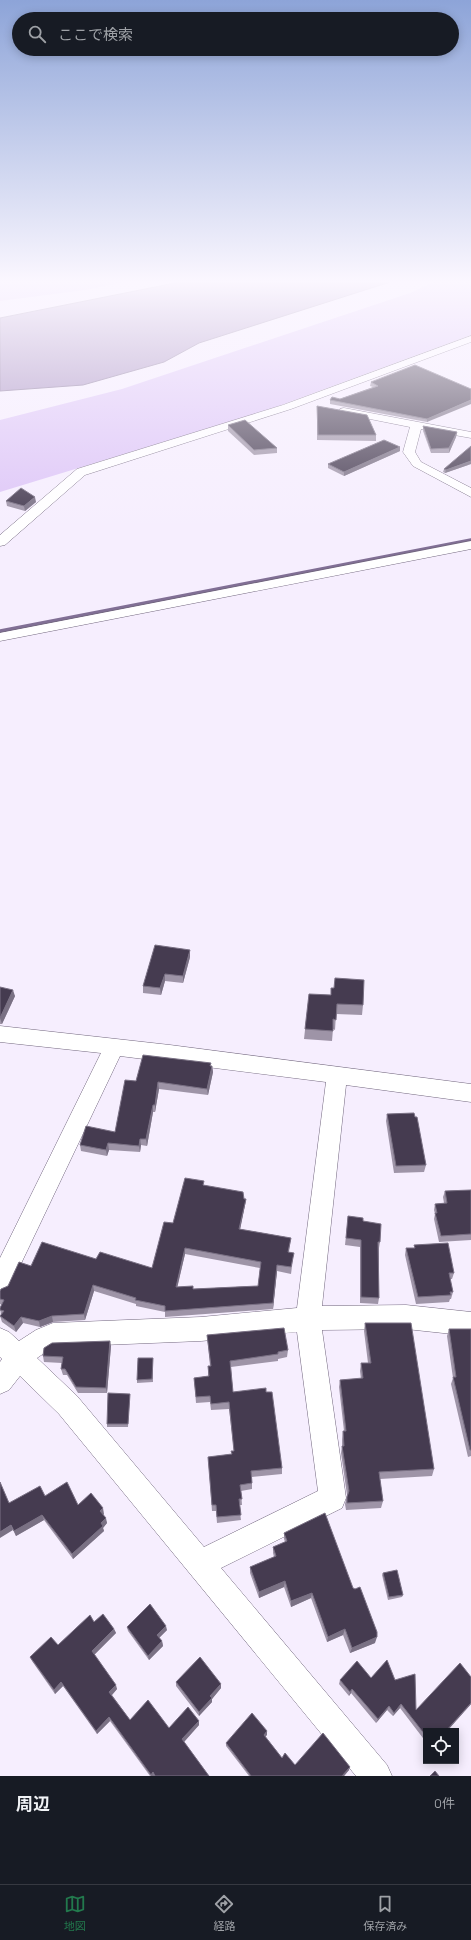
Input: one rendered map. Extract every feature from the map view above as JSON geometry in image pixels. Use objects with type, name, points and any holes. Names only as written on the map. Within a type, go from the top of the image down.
[{"type":"street","points":[[0,542],[81,472],[298,402],[400,365]]},
{"type":"street","points":[[298,402],[320,407]]},
{"type":"street","points":[[335,410],[471,435]]},
{"type":"street","points":[[416,425],[409,452],[414,462],[471,493]]},
{"type":"street","points":[[0,637],[471,545]]},
{"type":"street","points":[[0,1034],[337,1075],[471,1094]]},
{"type":"street","points":[[0,1283],[114,1047]]},
{"type":"street","points":[[199,1564],[332,1498],[308,1319],[337,1075]]},
{"type":"street","points":[[0,1381],[34,1344],[42,1338],[53,1335],[201,1329],[331,1316],[406,1317],[471,1324]]},
{"type":"street","points":[[0,1340],[68,1405],[376,1776]]},
{"type":"shaded area","points":[[0,365],[154,365],[83,385],[0,391]]},
{"type":"shaded area","points":[[194,365],[390,365],[265,411],[0,492],[0,420],[122,389]]},
{"type":"building","points":[[415,365],[471,389],[471,400],[427,419],[330,400],[332,397],[340,399],[378,386],[371,382]]},
{"type":"building","points":[[317,406],[367,415],[376,435],[318,435]]},
{"type":"building","points":[[245,420],[277,448],[254,450],[228,425]]},
{"type":"building","points":[[423,426],[457,432],[449,448],[431,449]]},
{"type":"building","points":[[384,440],[400,447],[344,472],[328,464]]},
{"type":"building","points":[[471,446],[471,461],[446,470],[444,469]]},
{"type":"building","points":[[21,488],[35,497],[24,506],[6,501]]},
{"type":"building","points":[[155,945],[190,950],[183,976],[165,974],[160,988],[143,986]]},
{"type":"building","points":[[335,978],[364,980],[363,1005],[337,1004],[336,1020],[333,1019],[333,1031],[305,1029],[309,994],[331,995],[331,988],[334,988]]},
{"type":"building","points":[[0,987],[13,990],[0,1018]]},
{"type":"building","points":[[143,1055],[211,1063],[210,1066],[212,1066],[207,1089],[158,1082],[155,1105],[153,1105],[146,1139],[140,1139],[139,1146],[108,1143],[106,1150],[80,1145],[86,1126],[115,1132],[125,1080],[136,1081]]},
{"type":"building","points":[[414,1113],[415,1117],[417,1117],[426,1165],[396,1166],[387,1114]]},
{"type":"building","points":[[185,1178],[204,1181],[203,1185],[243,1192],[244,1199],[246,1199],[239,1229],[291,1238],[288,1252],[294,1253],[291,1267],[277,1265],[273,1303],[165,1311],[165,1306],[135,1300],[136,1298],[93,1285],[84,1314],[52,1316],[39,1321],[21,1317],[14,1326],[0,1316],[4,1311],[0,1310],[4,1300],[0,1299],[1,1289],[8,1286],[19,1262],[31,1266],[42,1242],[96,1259],[100,1252],[152,1268],[164,1222],[173,1223]],"holes":[[[185,1248],[261,1262],[258,1286],[193,1289],[193,1286],[176,1287]]]},
{"type":"building","points":[[471,1190],[471,1234],[441,1236],[435,1213],[437,1213],[435,1204],[447,1203],[445,1191]]},
{"type":"building","points":[[348,1216],[363,1218],[363,1221],[381,1224],[380,1242],[378,1242],[379,1298],[361,1297],[361,1240],[346,1238]]},
{"type":"building","points":[[448,1243],[454,1273],[449,1273],[453,1292],[450,1292],[451,1295],[418,1297],[406,1248],[415,1248],[414,1245]]},
{"type":"building","points":[[365,1323],[411,1323],[434,1469],[379,1472],[383,1501],[347,1503],[349,1491],[342,1446],[344,1446],[343,1431],[346,1431],[340,1380],[363,1378],[361,1363],[371,1363]]},
{"type":"building","points":[[284,1328],[288,1350],[278,1352],[278,1354],[230,1361],[233,1392],[266,1388],[266,1392],[272,1392],[282,1468],[251,1471],[252,1483],[240,1485],[242,1499],[239,1499],[241,1515],[217,1517],[216,1505],[212,1505],[208,1457],[232,1454],[231,1451],[234,1451],[229,1402],[211,1404],[210,1396],[196,1397],[194,1378],[209,1376],[208,1366],[211,1366],[207,1335]]},
{"type":"building","points":[[449,1329],[471,1329],[471,1450],[453,1377],[456,1377]]},
{"type":"building","points":[[110,1341],[106,1388],[76,1387],[65,1369],[61,1369],[63,1357],[43,1356],[44,1348],[52,1343]]},
{"type":"building","points":[[138,1358],[153,1358],[152,1379],[137,1380]]},
{"type":"building","points":[[108,1393],[130,1394],[128,1424],[107,1424]]},
{"type":"building","points":[[0,1482],[9,1503],[40,1486],[45,1496],[67,1482],[78,1505],[91,1493],[103,1508],[100,1511],[106,1518],[101,1523],[103,1526],[72,1554],[42,1515],[14,1531],[11,1525],[0,1532]]},
{"type":"building","points":[[325,1513],[353,1588],[355,1589],[360,1587],[377,1632],[377,1637],[352,1648],[345,1629],[328,1637],[312,1593],[291,1601],[285,1581],[259,1592],[250,1567],[276,1556],[273,1547],[287,1541],[284,1533]]},
{"type":"building","points":[[397,1570],[403,1595],[389,1597],[383,1573]]},
{"type":"building","points":[[150,1604],[166,1626],[157,1635],[162,1641],[148,1656],[127,1627]]},
{"type":"building","points":[[103,1614],[114,1629],[92,1651],[116,1685],[109,1692],[130,1720],[148,1700],[169,1728],[188,1707],[199,1721],[182,1739],[209,1776],[155,1776],[153,1772],[151,1775],[109,1717],[96,1731],[61,1682],[54,1690],[30,1657],[51,1637],[58,1645],[90,1615],[94,1622]]},
{"type":"building","points":[[200,1657],[221,1684],[210,1696],[212,1698],[199,1712],[176,1682]]},
{"type":"building","points":[[387,1660],[395,1680],[415,1674],[416,1710],[460,1663],[471,1677],[471,1703],[449,1728],[423,1728],[423,1732],[401,1704],[394,1713],[389,1706],[378,1719],[352,1689],[350,1692],[340,1680],[357,1661],[371,1678]]},
{"type":"building","points":[[252,1713],[267,1731],[264,1735],[282,1758],[285,1753],[295,1765],[323,1733],[350,1767],[342,1776],[251,1776],[226,1743]]},
{"type":"building","points":[[435,1771],[439,1776],[430,1776]]},
{"type":"waterway","points":[[0,631],[471,540]]}]
